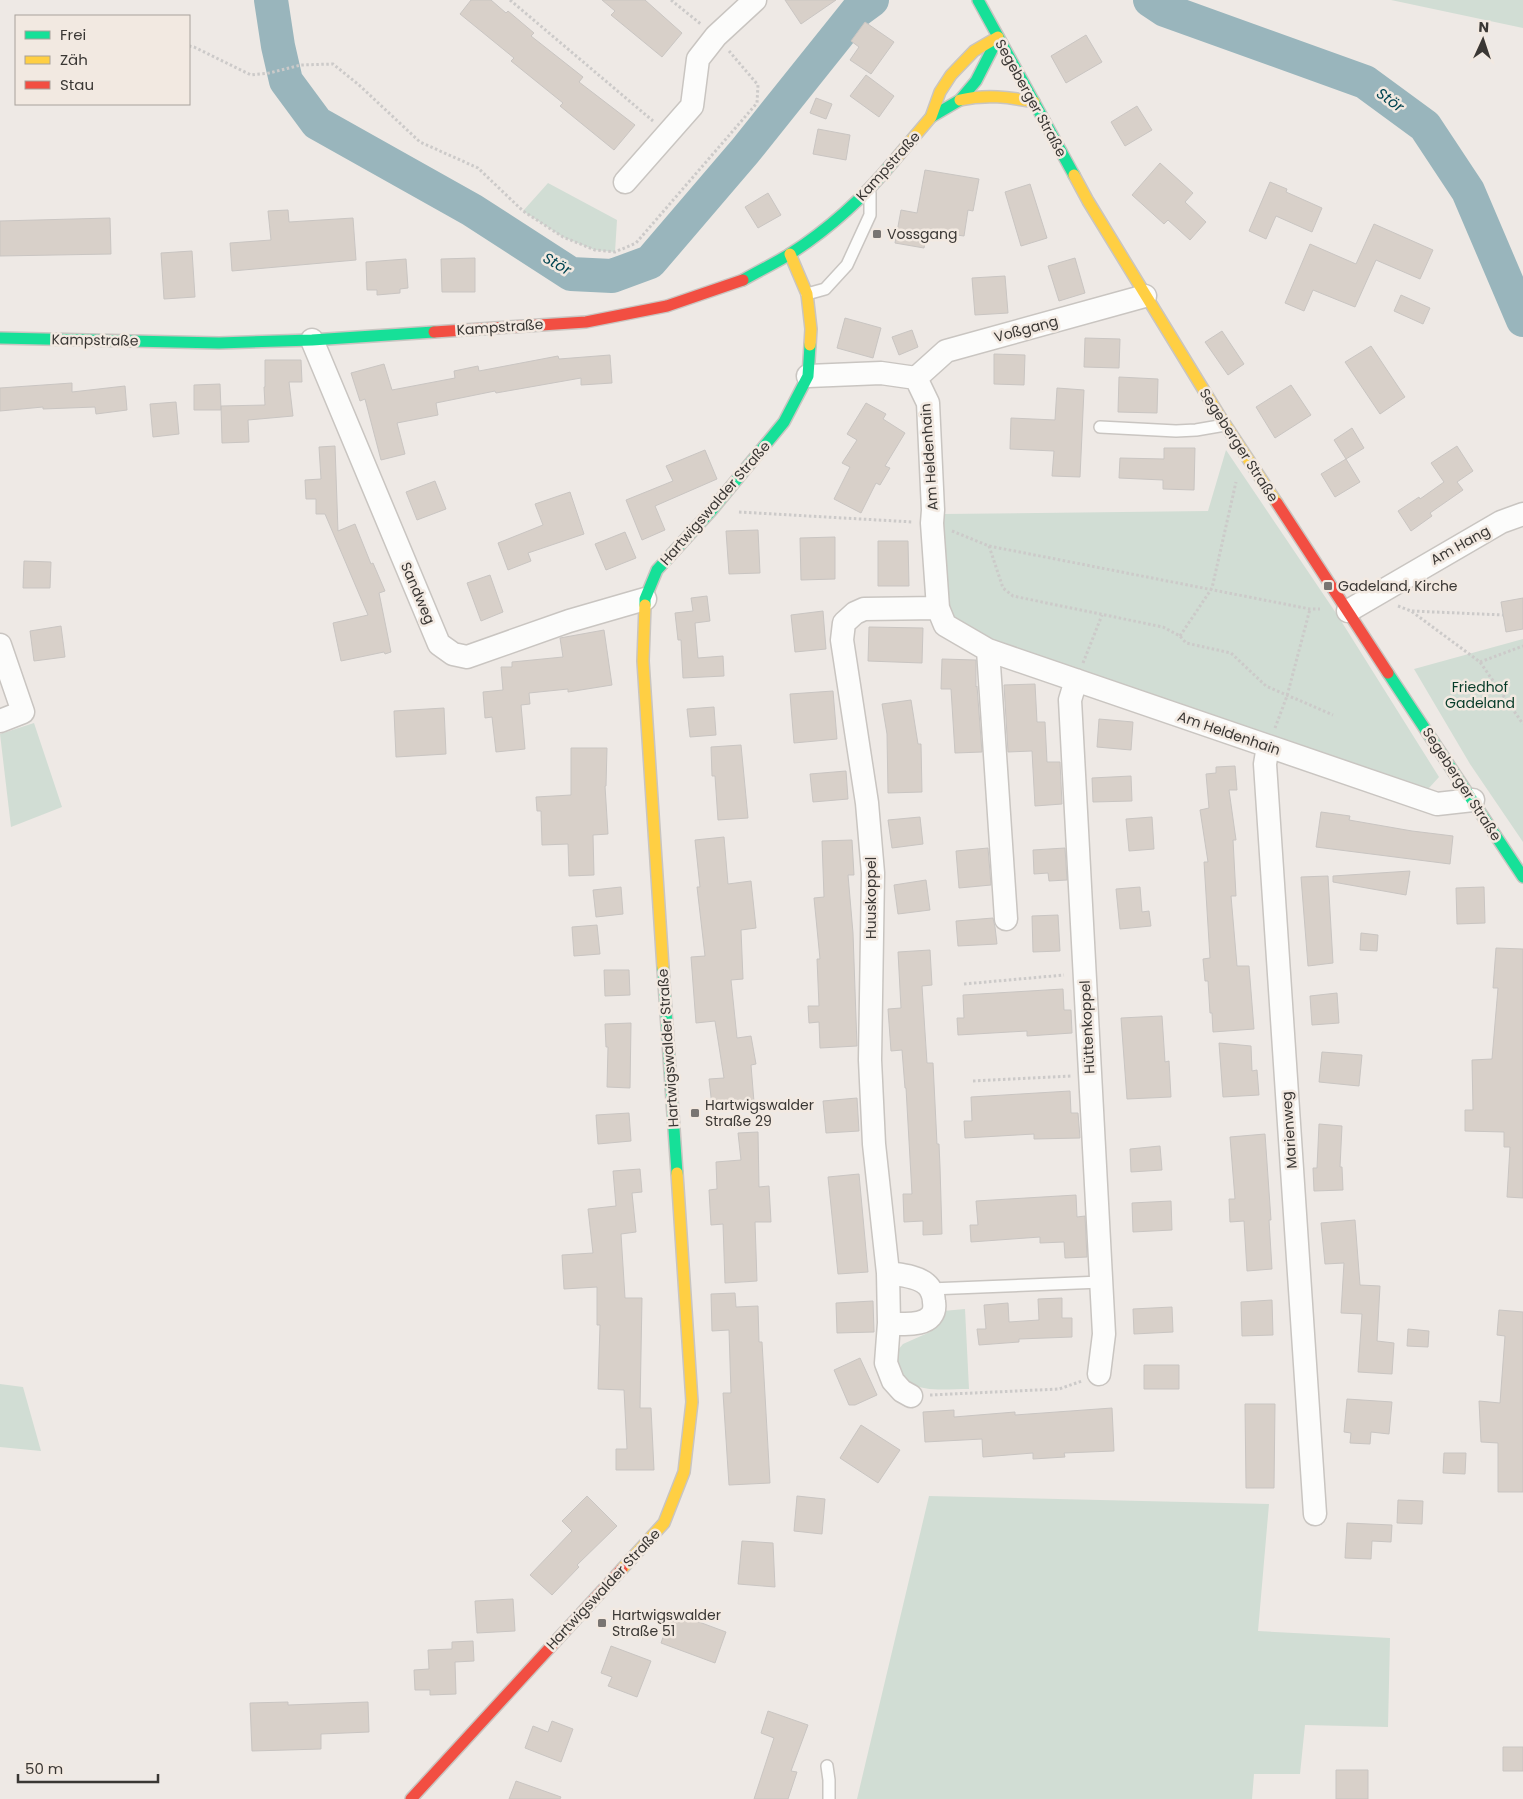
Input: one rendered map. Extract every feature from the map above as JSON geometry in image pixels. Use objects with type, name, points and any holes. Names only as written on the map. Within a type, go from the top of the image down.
[{"type":"street","points":[[624,182],[692,106],[698,59],[716,36],[755,0]]},
{"type":"street","name":"Segeberger Straße","points":[[978,0],[1088,201],[1225,425],[1523,877]]},
{"type":"street","name":"Kampstraße","points":[[0,338],[219,343],[312,340],[586,322],[667,306],[741,281],[790,254],[840,216],[870,190],[931,117],[960,100],[976,81],[998,37]]},
{"type":"street","name":"Kampstraße","points":[[931,117],[940,92],[951,75],[974,51],[998,37]]},
{"type":"street","points":[[960,100],[977,96],[1006,96],[1034,102]]},
{"type":"street","name":"Hartwigswalder Straße","points":[[411,1799],[664,1523],[684,1472],[692,1402],[642,661],[645,599],[657,570],[711,511],[784,422],[808,376],[811,328],[808,294],[790,254]]},
{"type":"street","name":"Voßgang","points":[[916,378],[946,351],[1145,296]]},
{"type":"street","name":"Sandweg","points":[[312,340],[439,644],[453,654],[467,657],[569,622],[645,599]]},
{"type":"street","points":[[808,376],[881,373],[916,378]]},
{"type":"street","name":"Am Heldenhain","points":[[916,378],[928,403],[932,523],[938,608],[945,625],[988,650],[1436,804],[1473,800]]},
{"type":"street","name":"Am Hang","points":[[1348,610],[1501,522],[1523,514]]},
{"type":"street","name":"Huuskoppel","points":[[911,1396],[893,1381],[886,1363],[889,1323],[888,1273],[874,1144],[870,1060],[871,847],[867,803],[842,640],[844,623],[855,613],[864,609],[938,608]]},
{"type":"street","points":[[0,646],[23,712],[0,721]]},
{"type":"street","points":[[988,650],[1006,919]]},
{"type":"street","name":"Hüttenkoppel","points":[[1076,680],[1070,700],[1104,1334],[1099,1374]]},
{"type":"street","name":"Marienweg","points":[[1268,746],[1265,764],[1314,1514]]},
{"type":"street","points":[[888,1273],[910,1277],[926,1284],[933,1296],[935,1306],[931,1316],[920,1323],[903,1325],[889,1323]]},
{"type":"lane","points":[[808,294],[825,289],[847,265],[870,215],[870,190]]},
{"type":"lane","points":[[840,216],[854,218],[863,232]]},
{"type":"lane","points":[[1100,427],[1176,431],[1225,425]]},
{"type":"lane","points":[[930,1289],[1101,1282]]},
{"type":"lane","points":[[827,1766],[829,1799]]},
{"type":"path","points":[[510,0],[667,134]]},
{"type":"path","points":[[190,46],[252,75],[301,65],[333,64],[360,85],[420,142],[478,168],[523,211],[563,237],[594,250],[615,252],[636,243],[757,103],[758,85],[716,36],[671,0]]},
{"type":"path","points":[[1180,636],[1212,588],[1242,451]]},
{"type":"path","points":[[711,511],[932,523],[989,546],[1212,588],[1310,609],[1348,610]]},
{"type":"path","points":[[989,546],[1003,588],[1013,596],[1163,627],[1180,636],[1186,643],[1231,653],[1266,686],[1333,716]]},
{"type":"path","points":[[1375,596],[1411,611],[1480,662],[1523,724]]},
{"type":"path","points":[[1268,746],[1287,696],[1310,609]]},
{"type":"path","points":[[1411,611],[1503,615]]},
{"type":"path","points":[[1076,680],[1102,615]]},
{"type":"path","points":[[1480,662],[1523,646]]},
{"type":"path","points":[[964,984],[1085,974]]},
{"type":"path","points":[[973,1081],[1090,1074]]},
{"type":"path","points":[[911,1396],[1059,1389],[1099,1374]]},
{"type":"green space","points":[[1391,0],[1523,0],[1523,28]]},
{"type":"green space","points":[[548,183],[617,220],[615,252],[595,250],[563,237],[523,211]]},
{"type":"green space","points":[[1226,450],[1338,616],[1439,777],[1429,788],[1410,789],[997,645],[962,626],[946,607],[943,514],[1208,511]]},
{"type":"green space","name":"Friedhof Gadeland","points":[[1523,639],[1523,842],[1470,764],[1414,669]]},
{"type":"green space","points":[[34,723],[62,807],[11,827],[0,734]]},
{"type":"green space","points":[[965,1309],[969,1389],[932,1389],[911,1383],[904,1376],[899,1366],[897,1351],[903,1344],[930,1332],[943,1311]]},
{"type":"green space","points":[[0,1384],[23,1387],[41,1451],[0,1447]]},
{"type":"green space","points":[[929,1496],[1269,1504],[1258,1631],[1390,1638],[1388,1727],[1305,1725],[1300,1774],[1254,1774],[1252,1799],[857,1799]]},
{"type":"building","points":[[471,0],[491,0],[506,13],[508,11],[534,33],[531,36],[583,77],[579,82],[635,125],[614,150],[560,106],[563,103],[511,61],[514,58],[460,14]]},
{"type":"building","points":[[602,0],[645,0],[682,33],[662,57],[611,15],[615,11]]},
{"type":"building","points":[[785,0],[836,0],[801,24]]},
{"type":"building","points":[[865,22],[894,42],[871,74],[850,60],[859,47],[851,41]]},
{"type":"building","points":[[1086,35],[1102,62],[1066,83],[1051,56]]},
{"type":"building","points":[[866,75],[894,96],[879,117],[850,96]]},
{"type":"building","points":[[816,98],[832,104],[826,119],[810,113]]},
{"type":"building","points":[[1137,106],[1152,130],[1125,146],[1111,122]]},
{"type":"building","points":[[818,129],[850,135],[846,160],[813,154]]},
{"type":"building","points":[[1160,163],[1193,193],[1185,202],[1206,222],[1190,240],[1168,220],[1164,224],[1132,195]]},
{"type":"building","points":[[925,170],[979,179],[973,211],[968,210],[964,236],[927,231],[924,248],[895,243],[901,210],[917,213]]},
{"type":"building","points":[[1270,182],[1287,189],[1286,192],[1322,208],[1312,232],[1276,216],[1266,239],[1249,231]]},
{"type":"building","points":[[1030,184],[1047,238],[1021,246],[1005,192]]},
{"type":"building","points":[[768,193],[781,215],[758,228],[745,207]]},
{"type":"building","points":[[288,210],[289,222],[353,218],[356,260],[232,271],[230,243],[271,240],[268,211]]},
{"type":"building","points":[[110,218],[111,254],[0,256],[0,221]]},
{"type":"building","points":[[1374,224],[1433,250],[1420,279],[1376,260],[1355,307],[1313,290],[1304,311],[1285,303],[1310,244],[1356,264]]},
{"type":"building","points":[[192,251],[195,297],[164,299],[161,253]]},
{"type":"building","points":[[475,258],[475,292],[442,292],[441,259]]},
{"type":"building","points":[[1075,258],[1085,293],[1059,301],[1048,266]]},
{"type":"building","points":[[406,259],[408,288],[400,289],[400,293],[377,295],[377,290],[367,290],[366,262]]},
{"type":"building","points":[[1005,276],[1008,313],[975,315],[972,278]]},
{"type":"building","points":[[1401,295],[1430,308],[1423,324],[1394,311]]},
{"type":"building","points":[[845,318],[881,328],[873,358],[837,348]]},
{"type":"building","points":[[912,330],[918,347],[899,355],[892,337]]},
{"type":"building","points":[[1222,331],[1244,364],[1228,375],[1205,342]]},
{"type":"building","points":[[1085,338],[1120,339],[1119,368],[1084,367]]},
{"type":"building","points":[[1371,346],[1405,397],[1380,414],[1345,362]]},
{"type":"building","points":[[994,354],[1025,355],[1024,385],[994,384]]},
{"type":"building","points":[[610,355],[612,383],[581,385],[581,378],[496,393],[495,391],[436,403],[438,415],[397,423],[405,454],[381,460],[365,399],[360,401],[351,373],[384,364],[392,390],[455,378],[454,371],[478,366],[479,371],[558,356],[559,359]]},
{"type":"building","points":[[265,360],[301,360],[302,382],[289,382],[293,416],[248,420],[249,442],[222,443],[221,406],[265,405]]},
{"type":"building","points":[[1119,377],[1158,379],[1157,413],[1118,412]]},
{"type":"building","points":[[72,383],[72,392],[125,386],[127,410],[96,414],[95,407],[43,409],[43,407],[0,411],[0,388]]},
{"type":"building","points":[[220,384],[221,410],[194,410],[194,385]]},
{"type":"building","points":[[1291,385],[1311,415],[1275,438],[1256,407]]},
{"type":"building","points":[[1057,388],[1084,390],[1080,477],[1052,476],[1054,451],[1010,449],[1011,418],[1055,420]]},
{"type":"building","points":[[176,402],[179,434],[153,437],[150,404]]},
{"type":"building","points":[[866,403],[886,414],[883,419],[905,433],[885,466],[890,468],[880,485],[876,483],[861,513],[834,499],[850,467],[842,463],[857,440],[847,434]]},
{"type":"building","points":[[1352,428],[1364,448],[1346,459],[1334,440]]},
{"type":"building","points":[[335,446],[338,531],[355,524],[371,564],[373,563],[385,591],[379,593],[391,652],[341,661],[333,623],[368,615],[325,514],[316,514],[316,499],[306,499],[305,480],[321,479],[319,447]]},
{"type":"building","points":[[1457,446],[1473,471],[1457,482],[1463,490],[1430,513],[1432,516],[1411,531],[1398,511],[1419,497],[1420,499],[1444,482],[1431,463]]},
{"type":"building","points":[[1164,448],[1195,448],[1194,490],[1163,489],[1163,480],[1119,478],[1120,458],[1164,459]]},
{"type":"building","points":[[705,450],[717,479],[655,506],[665,530],[642,540],[626,500],[673,481],[666,466]]},
{"type":"building","points":[[1346,459],[1360,482],[1335,497],[1321,474]]},
{"type":"building","points":[[435,481],[446,509],[417,520],[406,492]]},
{"type":"building","points":[[570,492],[584,534],[528,553],[531,561],[508,570],[498,543],[543,525],[535,504]]},
{"type":"building","points":[[758,530],[760,573],[729,574],[726,531]]},
{"type":"building","points":[[625,532],[636,558],[606,570],[595,544]]},
{"type":"building","points":[[835,537],[835,579],[801,580],[800,538]]},
{"type":"building","points":[[878,541],[908,541],[909,586],[878,586]]},
{"type":"building","points":[[24,561],[51,562],[50,588],[23,588]]},
{"type":"building","points":[[490,575],[503,612],[481,621],[467,583]]},
{"type":"building","points":[[707,596],[710,621],[695,623],[698,658],[723,656],[724,676],[683,678],[681,640],[678,640],[675,613],[693,611],[691,598]]},
{"type":"building","points":[[1523,598],[1523,629],[1506,632],[1501,602]]},
{"type":"building","points":[[823,611],[826,649],[795,652],[791,615]]},
{"type":"building","points":[[61,626],[65,657],[34,661],[30,631]]},
{"type":"building","points":[[869,627],[923,628],[922,663],[868,661]]},
{"type":"building","points":[[604,630],[612,685],[568,692],[568,689],[529,693],[530,704],[521,705],[525,749],[496,752],[492,717],[485,718],[483,692],[503,690],[501,667],[512,667],[512,662],[563,657],[560,638]]},
{"type":"building","points":[[942,659],[976,660],[976,687],[982,752],[955,753],[951,689],[941,689]]},
{"type":"building","points":[[1035,684],[1037,722],[1045,722],[1047,762],[1060,762],[1062,804],[1035,806],[1032,751],[1008,752],[1004,685]]},
{"type":"building","points":[[833,691],[837,739],[794,743],[790,694]]},
{"type":"building","points":[[911,700],[918,744],[921,744],[922,792],[888,793],[887,734],[882,704]]},
{"type":"building","points":[[714,707],[716,735],[690,737],[687,709]]},
{"type":"building","points":[[444,708],[446,754],[396,757],[394,711]]},
{"type":"building","points":[[1099,719],[1133,722],[1131,750],[1097,747]]},
{"type":"building","points":[[741,745],[748,818],[718,820],[715,776],[712,776],[711,747]]},
{"type":"building","points":[[571,748],[607,748],[605,786],[608,834],[593,835],[594,875],[569,876],[568,844],[542,845],[541,811],[537,811],[536,797],[571,795]]},
{"type":"building","points":[[1235,766],[1237,790],[1229,790],[1236,840],[1233,840],[1236,896],[1231,896],[1237,966],[1249,966],[1254,1029],[1213,1032],[1208,981],[1205,981],[1203,959],[1210,958],[1204,862],[1208,862],[1200,810],[1209,808],[1206,774],[1216,773],[1216,767]]},
{"type":"building","points":[[846,771],[848,799],[813,802],[810,774]]},
{"type":"building","points":[[1131,776],[1132,801],[1093,802],[1092,778]]},
{"type":"building","points":[[1321,812],[1350,816],[1349,820],[1453,836],[1450,864],[1316,847]]},
{"type":"building","points":[[920,817],[923,844],[892,848],[888,820]]},
{"type":"building","points":[[1152,817],[1154,849],[1129,851],[1126,819]]},
{"type":"building","points":[[724,837],[728,884],[751,881],[756,928],[741,930],[743,979],[731,980],[737,1038],[751,1036],[756,1064],[751,1065],[754,1102],[712,1106],[709,1079],[724,1078],[715,1021],[696,1023],[691,957],[705,956],[697,887],[700,887],[695,840]]},
{"type":"building","points":[[852,840],[854,875],[848,875],[853,933],[857,1046],[820,1048],[819,1022],[809,1023],[808,1006],[819,1006],[817,959],[820,959],[814,898],[824,897],[822,841]]},
{"type":"building","points":[[988,848],[991,885],[959,888],[956,851]]},
{"type":"building","points":[[1065,848],[1067,880],[1049,881],[1048,873],[1034,874],[1033,850]]},
{"type":"building","points":[[1410,871],[1406,895],[1333,882],[1333,876]]},
{"type":"building","points":[[1328,876],[1333,963],[1308,966],[1301,877]]},
{"type":"building","points":[[926,880],[930,910],[898,914],[894,885]]},
{"type":"building","points":[[621,887],[623,914],[596,917],[593,890]]},
{"type":"building","points":[[1140,887],[1142,912],[1149,911],[1151,926],[1120,929],[1116,889]]},
{"type":"building","points":[[1484,887],[1485,923],[1457,924],[1456,888]]},
{"type":"building","points":[[1058,915],[1060,951],[1033,952],[1032,916]]},
{"type":"building","points":[[993,918],[997,944],[958,946],[956,921]]},
{"type":"building","points":[[597,925],[600,954],[574,956],[572,927]]},
{"type":"building","points":[[1361,933],[1378,935],[1377,951],[1360,950]]},
{"type":"building","points":[[1496,948],[1523,949],[1523,1198],[1507,1197],[1510,1147],[1504,1147],[1504,1132],[1465,1131],[1465,1110],[1473,1110],[1472,1060],[1492,1059],[1498,988],[1493,988]]},
{"type":"building","points":[[930,950],[932,985],[922,986],[927,1063],[933,1063],[937,1144],[939,1144],[942,1234],[923,1235],[923,1221],[904,1222],[903,1194],[912,1194],[906,1088],[902,1050],[891,1051],[888,1009],[901,1008],[898,952]]},
{"type":"building","points":[[604,970],[629,970],[630,995],[605,996]]},
{"type":"building","points":[[1063,989],[1064,1010],[1071,1010],[1072,1033],[1027,1036],[1027,1031],[958,1035],[957,1018],[964,1018],[963,995]]},
{"type":"building","points":[[1337,993],[1339,1023],[1312,1025],[1310,996]]},
{"type":"building","points":[[1162,1016],[1165,1062],[1169,1061],[1171,1097],[1127,1099],[1121,1018]]},
{"type":"building","points":[[631,1023],[630,1088],[607,1087],[608,1047],[606,1047],[605,1024]]},
{"type":"building","points":[[1219,1043],[1251,1046],[1252,1071],[1257,1070],[1259,1095],[1223,1097]]},
{"type":"building","points":[[1322,1052],[1362,1055],[1359,1086],[1319,1082]]},
{"type":"building","points":[[1070,1091],[1071,1113],[1078,1113],[1080,1138],[1034,1139],[1034,1134],[965,1138],[964,1121],[972,1121],[971,1097]]},
{"type":"building","points":[[857,1098],[859,1131],[826,1133],[823,1101]]},
{"type":"building","points":[[629,1113],[631,1141],[598,1144],[596,1115]]},
{"type":"building","points":[[1319,1124],[1342,1126],[1340,1167],[1342,1167],[1343,1190],[1314,1191],[1313,1168],[1317,1168]]},
{"type":"building","points":[[758,1132],[759,1187],[769,1186],[771,1222],[755,1222],[757,1281],[725,1283],[723,1224],[711,1225],[709,1190],[717,1189],[716,1162],[741,1160],[738,1133]]},
{"type":"building","points":[[1265,1134],[1271,1220],[1269,1220],[1272,1269],[1247,1271],[1244,1221],[1230,1222],[1229,1199],[1235,1199],[1230,1137]]},
{"type":"building","points":[[1160,1146],[1162,1170],[1131,1172],[1130,1149]]},
{"type":"building","points":[[640,1169],[642,1192],[632,1193],[636,1232],[621,1234],[625,1298],[642,1298],[640,1408],[651,1408],[654,1470],[616,1470],[616,1449],[627,1449],[624,1390],[598,1389],[600,1325],[597,1325],[597,1287],[564,1289],[562,1255],[593,1253],[588,1209],[616,1206],[613,1171]]},
{"type":"building","points":[[859,1174],[868,1272],[838,1274],[828,1177]]},
{"type":"building","points":[[1076,1195],[1077,1217],[1085,1216],[1087,1257],[1065,1258],[1064,1242],[1040,1243],[1040,1237],[971,1242],[970,1225],[978,1225],[976,1201]]},
{"type":"building","points":[[1171,1201],[1172,1230],[1133,1232],[1132,1203]]},
{"type":"building","points":[[1355,1220],[1360,1285],[1380,1286],[1377,1341],[1394,1343],[1392,1374],[1358,1372],[1362,1314],[1341,1313],[1344,1263],[1325,1264],[1321,1223]]},
{"type":"building","points":[[735,1293],[736,1307],[758,1306],[759,1342],[762,1342],[770,1483],[729,1485],[723,1393],[731,1393],[729,1330],[712,1331],[711,1294]]},
{"type":"building","points":[[1062,1298],[1062,1318],[1072,1318],[1072,1337],[1019,1339],[1019,1342],[979,1345],[977,1329],[986,1329],[984,1305],[1008,1303],[1009,1322],[1039,1320],[1038,1299]]},
{"type":"building","points":[[1272,1300],[1273,1335],[1242,1336],[1241,1302]]},
{"type":"building","points":[[873,1301],[874,1332],[837,1333],[836,1303]]},
{"type":"building","points":[[1172,1307],[1173,1332],[1134,1334],[1133,1309]]},
{"type":"building","points":[[1499,1310],[1523,1312],[1523,1492],[1498,1492],[1498,1443],[1481,1442],[1479,1401],[1500,1403],[1505,1336],[1497,1335]]},
{"type":"building","points":[[1408,1329],[1429,1331],[1428,1347],[1407,1346]]},
{"type":"building","points":[[860,1358],[877,1395],[855,1405],[849,1405],[834,1370]]},
{"type":"building","points":[[1144,1365],[1179,1365],[1179,1389],[1144,1389]]},
{"type":"building","points":[[1347,1399],[1392,1402],[1389,1434],[1371,1432],[1370,1444],[1350,1443],[1351,1433],[1344,1432]]},
{"type":"building","points":[[1245,1404],[1275,1404],[1274,1488],[1246,1488]]},
{"type":"building","points":[[1112,1408],[1114,1451],[1064,1453],[1065,1457],[1033,1459],[1033,1453],[983,1457],[982,1439],[925,1442],[923,1412],[954,1410],[954,1417],[1015,1412],[1015,1415]]},
{"type":"building","points":[[861,1425],[900,1450],[878,1483],[840,1458]]},
{"type":"building","points":[[1444,1453],[1466,1453],[1465,1474],[1443,1473]]},
{"type":"building","points":[[587,1496],[617,1526],[577,1565],[579,1567],[552,1595],[530,1575],[572,1531],[562,1521]]},
{"type":"building","points":[[797,1496],[825,1499],[822,1534],[794,1531]]},
{"type":"building","points":[[1398,1500],[1423,1501],[1422,1524],[1397,1523]]},
{"type":"building","points":[[1347,1523],[1392,1525],[1391,1542],[1372,1541],[1371,1559],[1345,1558]]},
{"type":"building","points":[[742,1541],[773,1543],[775,1587],[738,1584]]},
{"type":"building","points":[[513,1599],[515,1631],[477,1633],[475,1601]]},
{"type":"building","points":[[672,1612],[726,1632],[715,1663],[661,1643]]},
{"type":"building","points":[[473,1641],[474,1661],[455,1662],[456,1694],[430,1695],[430,1690],[415,1690],[414,1670],[429,1669],[428,1650],[452,1649],[452,1642]]},
{"type":"building","points":[[611,1646],[651,1661],[637,1697],[608,1686],[612,1677],[601,1673]]},
{"type":"building","points":[[288,1702],[288,1705],[368,1702],[369,1732],[321,1734],[321,1749],[252,1751],[250,1703]]},
{"type":"building","points":[[768,1711],[808,1725],[791,1771],[797,1772],[788,1799],[754,1799],[774,1738],[761,1733]]},
{"type":"building","points":[[552,1721],[573,1729],[561,1762],[525,1748],[533,1726],[548,1732]]},
{"type":"building","points":[[1503,1747],[1523,1747],[1523,1771],[1503,1771]]},
{"type":"building","points":[[1336,1770],[1368,1770],[1368,1799],[1336,1799]]},
{"type":"building","points":[[516,1781],[561,1797],[560,1799],[509,1799]]},
{"type":"waterway","name":"Stör","points":[[271,0],[286,81],[317,123],[472,210],[571,274],[612,276],[650,262],[745,151],[857,11],[872,0]]},
{"type":"waterway","name":"Stör","points":[[1150,0],[1165,10],[1365,82],[1425,126],[1468,191],[1523,320]]},
{"type":"traffic: fast","points":[[978,0],[1074,175]]},
{"type":"traffic: fast","points":[[931,117],[960,100],[976,81],[998,38]]},
{"type":"traffic: fast","points":[[743,280],[790,254],[832,223],[858,200],[893,162]]},
{"type":"traffic: fast","points":[[0,338],[219,343],[312,340],[434,332]]},
{"type":"traffic: fast","points":[[645,605],[645,599],[657,570],[711,511],[784,422],[808,376],[810,345]]},
{"type":"traffic: fast","points":[[1388,673],[1523,877]]},
{"type":"traffic: fast","points":[[663,968],[677,1173]]},
{"type":"traffic: slow","points":[[893,162],[931,117],[940,92],[951,75],[974,51],[998,37]]},
{"type":"traffic: slow","points":[[960,100],[997,97],[1034,102]]},
{"type":"traffic: slow","points":[[1074,175],[1219,415],[1277,503]]},
{"type":"traffic: slow","points":[[790,254],[807,294],[811,329],[810,345]]},
{"type":"traffic: slow","points":[[645,605],[643,661],[663,968]]},
{"type":"traffic: slow","points":[[622,1569],[664,1523],[684,1472],[692,1402],[677,1173]]},
{"type":"traffic: jam","points":[[434,332],[586,322],[667,306],[743,280]]},
{"type":"traffic: jam","points":[[1277,503],[1388,673]]},
{"type":"traffic: jam","points":[[411,1799],[622,1569]]},
{"type":"place","name":"Vossgang","points":[[877,234]]},
{"type":"place","name":"Gadeland, Kirche","points":[[1328,586]]},
{"type":"place","name":"Hartwigswalder Straße 29","points":[[695,1113]]},
{"type":"place","name":"Hartwigswalder Straße 51","points":[[602,1623]]}]
